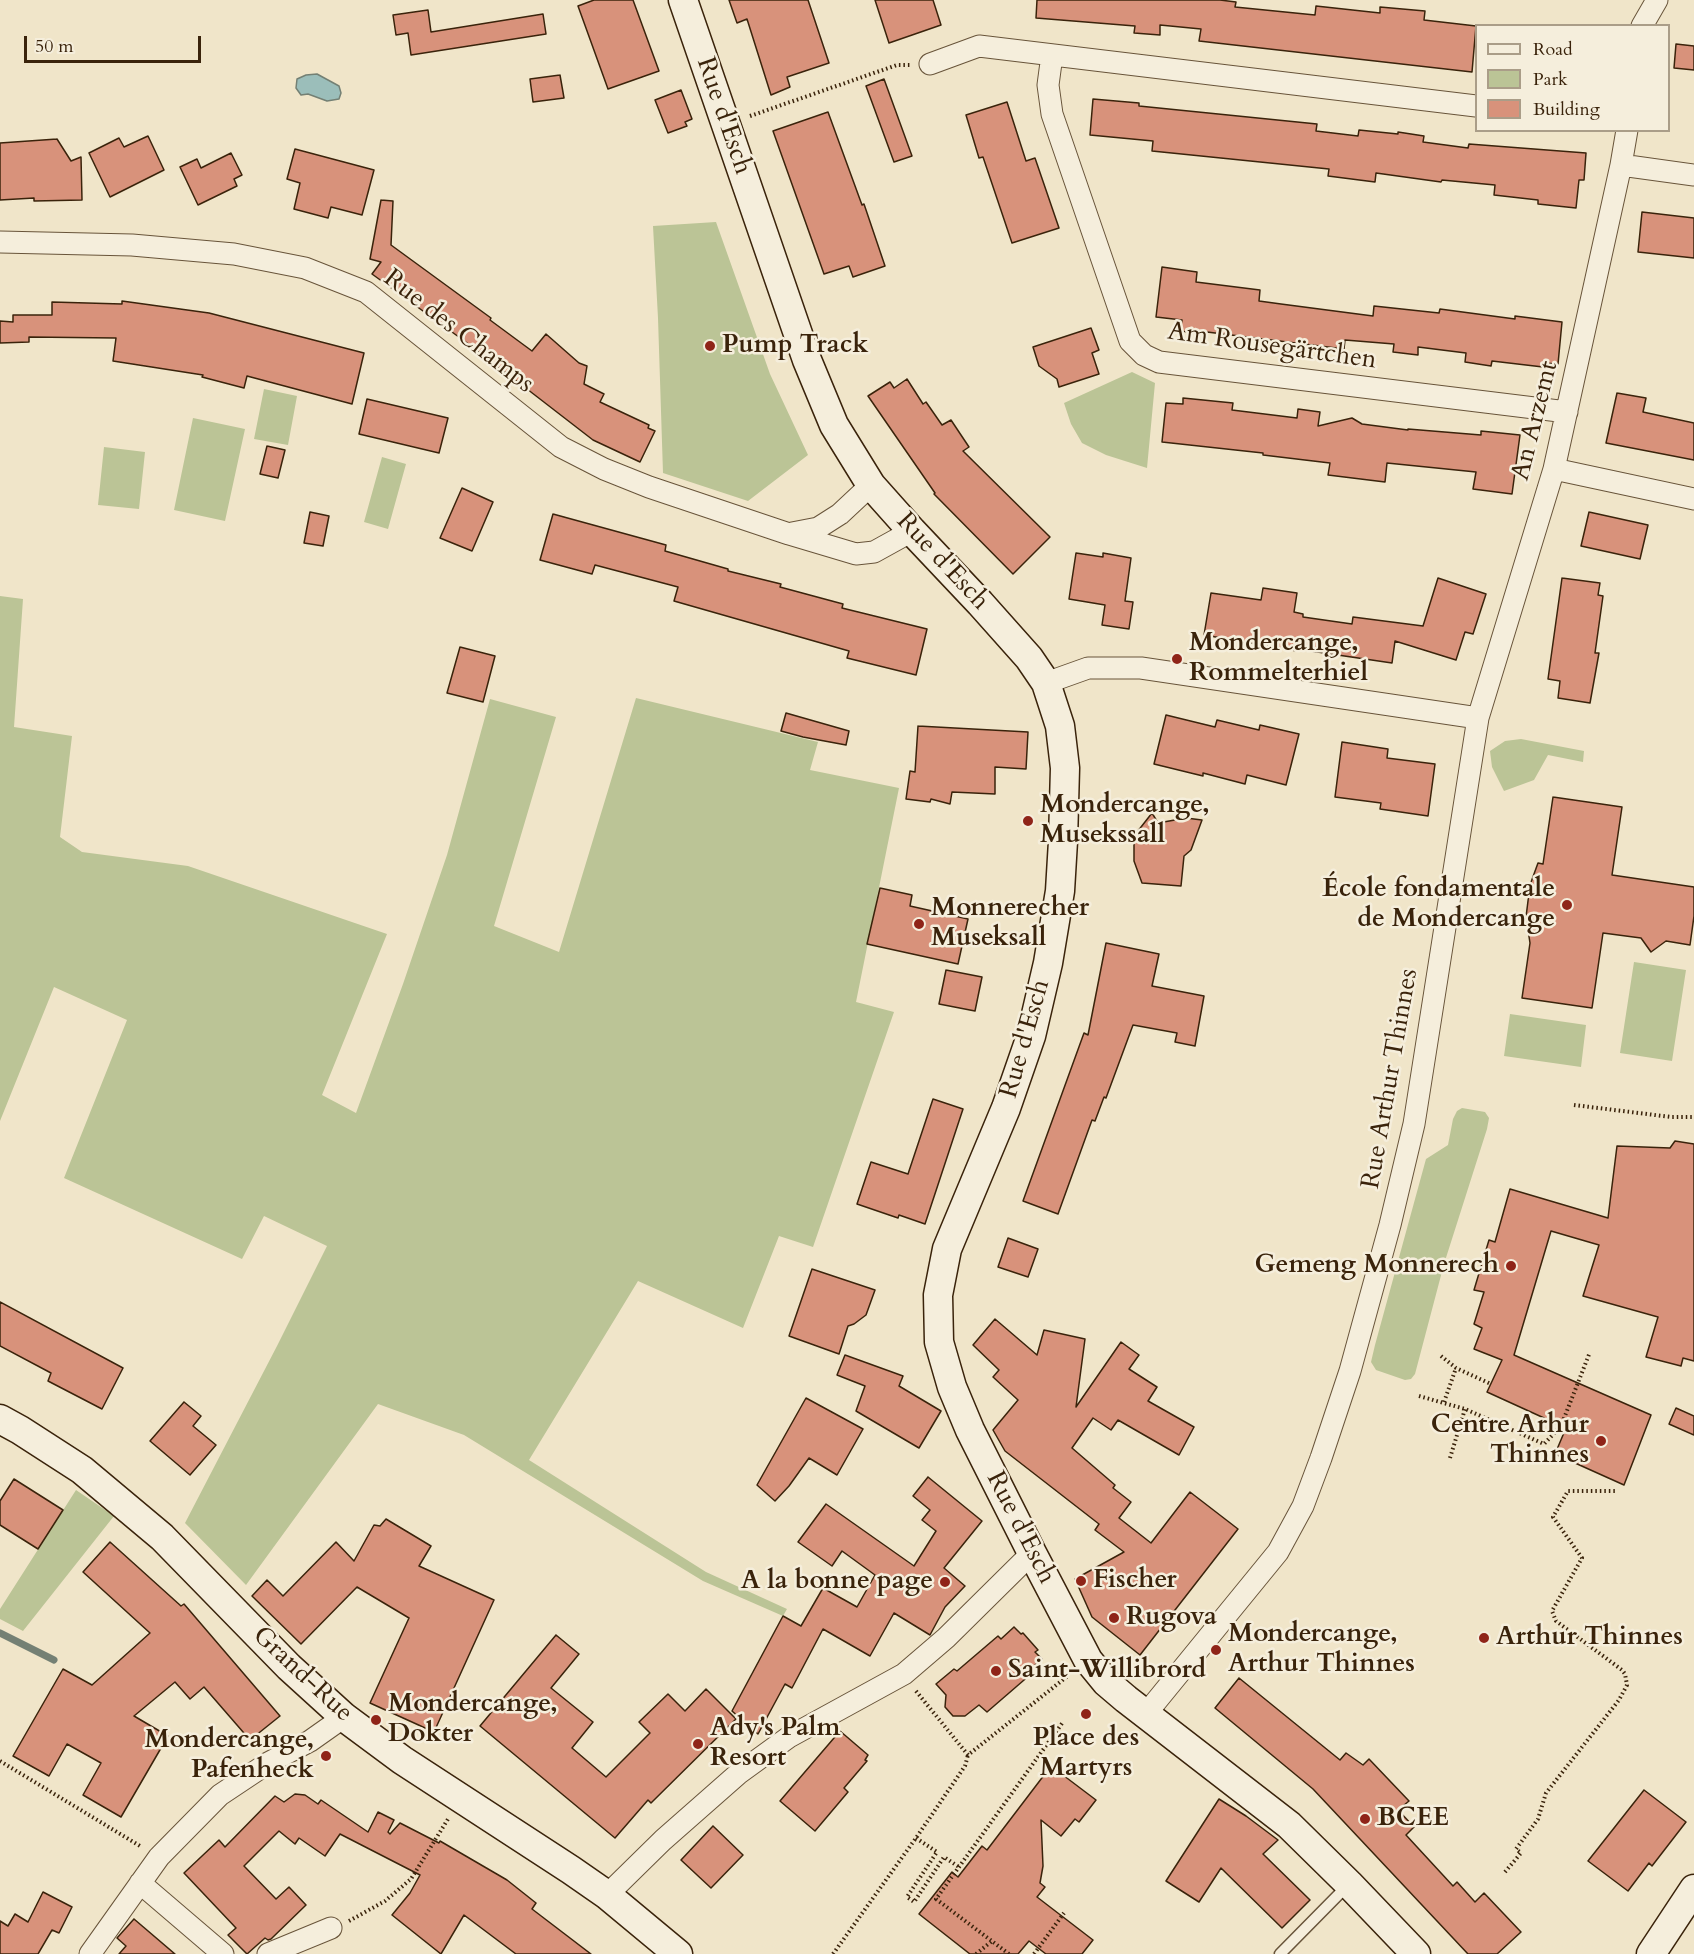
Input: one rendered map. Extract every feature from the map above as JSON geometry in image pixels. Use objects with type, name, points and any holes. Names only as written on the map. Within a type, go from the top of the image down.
[{"type":"main road","name":"Rue d'Esch","points":[[683,0],[807,360],[834,425],[871,485],[1029,658],[1046,683],[1060,726],[1065,768],[1064,841],[1060,891],[1048,963],[1031,1036],[1006,1108],[947,1249],[938,1295],[939,1342],[952,1387],[970,1430],[1032,1553],[1088,1660],[1106,1683],[1289,1826],[1416,1954]]},
{"type":"main road","name":"Grand-Rue","points":[[0,1419],[82,1470],[162,1537],[289,1667],[344,1717],[402,1760],[607,1895],[678,1954]]},
{"type":"main road","points":[[1651,1954],[1694,1890]]},
{"type":"street","points":[[1643,24],[1658,0]]},
{"type":"street","points":[[930,64],[979,46],[1475,106]]},
{"type":"street","name":"Am Rousegärtchen","points":[[1052,55],[1048,85],[1052,114],[1130,341],[1144,355],[1160,362],[1567,412]]},
{"type":"street","name":"An Arzemt","points":[[1478,718],[1554,469],[1627,132]]},
{"type":"street","points":[[1621,165],[1694,175]]},
{"type":"street","name":"Rue des Champs","points":[[0,242],[132,245],[234,254],[305,268],[366,292],[561,447],[604,469],[649,487],[856,554],[874,552],[912,531]]},
{"type":"street","points":[[1554,469],[1694,499]]},
{"type":"street","points":[[789,534],[818,528],[840,514],[871,485]]},
{"type":"street","points":[[1046,683],[1088,668],[1141,668],[1478,718]]},
{"type":"street","name":"Rue Arthur Thinnes","points":[[1145,1715],[1278,1552],[1303,1506],[1321,1458],[1356,1348],[1390,1225],[1414,1124],[1478,718]]},
{"type":"street","points":[[607,1895],[663,1840],[738,1774],[789,1737],[904,1674],[946,1638],[1032,1553]]},
{"type":"street","points":[[90,1954],[159,1857],[220,1795],[268,1763],[310,1742],[344,1717]]},
{"type":"street","points":[[140,1883],[223,1954]]},
{"type":"street","points":[[268,1954],[331,1928]]},
{"type":"lane","points":[[1280,1954],[1349,1884]]},
{"type":"path","points":[[726,124],[897,65],[930,64]]},
{"type":"path","points":[[1574,1105],[1671,1117],[1694,1117]]},
{"type":"path","points":[[1419,1396],[1466,1409],[1544,1444],[1561,1426],[1590,1352]]},
{"type":"path","points":[[1441,1356],[1456,1368],[1491,1384]]},
{"type":"path","points":[[1444,1402],[1456,1368]]},
{"type":"path","points":[[1450,1458],[1466,1409]]},
{"type":"path","points":[[1505,1872],[1521,1853],[1516,1849],[1538,1819],[1546,1793],[1619,1700],[1627,1685],[1622,1670],[1556,1621],[1552,1611],[1582,1558],[1553,1517],[1568,1491],[1616,1491]]},
{"type":"path","points":[[833,1954],[965,1766],[968,1755],[1088,1660]]},
{"type":"path","points":[[920,1697],[968,1755]]},
{"type":"path","points":[[1009,1954],[936,1899],[1063,1722]]},
{"type":"path","points":[[0,1761],[159,1857]]},
{"type":"path","points":[[331,1928],[354,1919],[385,1901],[411,1879],[461,1798]]},
{"type":"path","points":[[916,1838],[937,1852],[907,1897],[914,1902],[944,1857],[959,1867]]},
{"type":"path","points":[[1034,1954],[1064,1913]]},
{"type":"path","points":[[976,1954],[992,1941]]},
{"type":"green space","name":"Pump Track","points":[[716,222],[770,374],[808,455],[748,501],[663,473],[653,226]]},
{"type":"green space","points":[[1132,372],[1155,383],[1147,468],[1106,455],[1082,443],[1071,424],[1064,403]]},
{"type":"green space","points":[[264,389],[297,396],[288,445],[254,439]]},
{"type":"green space","points":[[193,418],[245,429],[225,521],[174,510]]},
{"type":"green space","points":[[104,447],[145,452],[139,509],[98,505]]},
{"type":"green space","points":[[382,457],[406,464],[388,529],[364,522]]},
{"type":"green space","points":[[0,596],[23,599],[14,727],[72,736],[60,837],[82,852],[188,866],[387,934],[322,1095],[356,1113],[447,855],[490,699],[556,717],[494,926],[559,952],[636,698],[818,742],[810,770],[899,788],[856,1002],[894,1012],[813,1247],[779,1236],[743,1328],[638,1281],[529,1460],[706,1572],[787,1609],[783,1616],[703,1581],[464,1435],[378,1404],[246,1585],[185,1523],[327,1246],[264,1216],[242,1259],[64,1178],[127,1020],[54,987],[0,1121]]},
{"type":"green space","points":[[1521,739],[1584,751],[1583,762],[1548,755],[1534,780],[1504,791],[1492,767],[1490,751],[1505,741]]},
{"type":"green space","points":[[1634,962],[1686,970],[1672,1061],[1620,1053]]},
{"type":"green space","points":[[1510,1014],[1586,1025],[1581,1067],[1504,1056]]},
{"type":"green space","points":[[1462,1108],[1485,1112],[1489,1118],[1487,1129],[1444,1264],[1415,1374],[1411,1379],[1405,1380],[1376,1370],[1371,1362],[1426,1159],[1448,1145],[1453,1119],[1457,1111]]},
{"type":"green space","points":[[76,1490],[114,1516],[23,1631],[0,1619],[0,1609]]},
{"type":"water","points":[[317,74],[339,86],[341,93],[339,99],[327,101],[308,94],[301,95],[296,88],[297,79]]},
{"type":"building","points":[[594,0],[633,0],[659,71],[608,89],[578,6]]},
{"type":"building","points":[[729,0],[808,0],[829,63],[787,77],[790,87],[771,95],[747,19],[737,23]]},
{"type":"building","points":[[875,0],[933,0],[941,25],[889,43]]},
{"type":"building","points":[[1037,0],[1220,0],[1236,2],[1235,7],[1315,15],[1316,6],[1380,13],[1380,7],[1425,11],[1424,20],[1475,26],[1475,38],[1472,72],[1199,41],[1201,29],[1160,25],[1160,35],[1134,33],[1135,26],[1036,18]]},
{"type":"building","points":[[428,10],[431,32],[543,14],[546,34],[411,55],[408,33],[396,35],[393,15]]},
{"type":"building","points":[[1676,44],[1694,46],[1694,70],[1674,68]]},
{"type":"building","points":[[560,75],[564,98],[533,102],[530,79]]},
{"type":"building","points":[[884,79],[912,156],[894,162],[866,86]]},
{"type":"building","points":[[681,90],[692,119],[685,122],[687,126],[668,133],[655,100]]},
{"type":"building","points":[[1093,99],[1139,103],[1139,106],[1317,124],[1316,131],[1358,136],[1359,130],[1398,134],[1398,132],[1424,136],[1423,142],[1468,148],[1469,144],[1586,153],[1584,180],[1579,180],[1576,208],[1538,204],[1538,200],[1494,195],[1495,185],[1442,180],[1441,182],[1376,173],[1375,182],[1328,176],[1329,169],[1152,151],[1153,141],[1090,135]]},
{"type":"building","points":[[1007,102],[1026,161],[1035,158],[1059,228],[1012,243],[983,157],[979,158],[966,115]]},
{"type":"building","points":[[828,112],[862,205],[864,204],[885,266],[853,277],[849,266],[824,274],[773,131]]},
{"type":"building","points":[[148,136],[164,170],[110,197],[89,153],[119,138],[124,147]]},
{"type":"building","points":[[57,139],[71,161],[81,157],[82,200],[34,201],[34,198],[0,200],[0,143]]},
{"type":"building","points":[[295,149],[374,170],[362,215],[331,207],[328,218],[294,209],[300,183],[287,179]]},
{"type":"building","points":[[231,153],[242,175],[234,179],[237,186],[198,205],[180,167],[197,159],[201,168]]},
{"type":"building","points":[[381,200],[393,201],[391,245],[532,351],[546,334],[579,363],[587,366],[584,384],[604,394],[600,402],[649,425],[648,428],[655,431],[640,462],[593,440],[474,348],[372,274],[381,262],[370,259]]},
{"type":"building","points":[[1642,212],[1694,218],[1694,258],[1638,252]]},
{"type":"building","points":[[1162,267],[1197,272],[1196,282],[1260,290],[1259,301],[1373,316],[1374,306],[1439,313],[1440,309],[1515,319],[1515,316],[1562,322],[1558,364],[1543,363],[1543,367],[1492,361],[1491,366],[1465,362],[1466,353],[1418,347],[1418,355],[1393,352],[1394,344],[1345,340],[1344,349],[1207,332],[1206,334],[1180,331],[1182,320],[1156,317]]},
{"type":"building","points":[[122,301],[209,313],[364,353],[352,404],[247,376],[244,388],[202,377],[203,375],[113,361],[116,338],[29,337],[29,342],[0,343],[0,321],[13,322],[13,315],[52,315],[52,302],[122,304]]},
{"type":"building","points":[[1091,328],[1099,350],[1092,353],[1099,374],[1059,387],[1057,379],[1039,366],[1033,347]]},
{"type":"building","points":[[907,379],[923,404],[926,402],[942,425],[951,420],[969,447],[963,451],[1050,537],[1013,574],[934,494],[868,396],[890,382],[894,388]]},
{"type":"building","points":[[1617,393],[1646,398],[1643,412],[1694,423],[1694,460],[1606,443]]},
{"type":"building","points":[[1183,398],[1233,403],[1232,410],[1297,418],[1298,409],[1320,412],[1318,426],[1352,418],[1362,424],[1408,430],[1481,435],[1481,431],[1520,435],[1512,494],[1473,489],[1476,472],[1387,463],[1385,482],[1328,475],[1330,463],[1162,442],[1166,403],[1183,404]]},
{"type":"building","points":[[367,399],[448,418],[439,453],[359,434]]},
{"type":"building","points":[[267,446],[285,450],[278,478],[260,474]]},
{"type":"building","points":[[462,488],[493,502],[472,551],[440,538]]},
{"type":"building","points":[[310,512],[329,516],[323,546],[304,543]]},
{"type":"building","points":[[1589,512],[1648,525],[1640,559],[1581,546]]},
{"type":"building","points":[[553,514],[666,545],[665,551],[728,569],[728,571],[781,584],[780,587],[843,604],[842,608],[927,629],[916,675],[847,658],[849,651],[674,601],[678,587],[595,565],[592,574],[540,560]]},
{"type":"building","points":[[1076,553],[1103,557],[1103,553],[1131,558],[1125,601],[1133,602],[1129,629],[1102,625],[1105,605],[1069,599]]},
{"type":"building","points":[[1438,578],[1486,594],[1473,634],[1465,632],[1456,660],[1395,641],[1392,663],[1297,649],[1297,651],[1204,635],[1211,593],[1261,600],[1263,588],[1297,593],[1294,612],[1303,614],[1303,617],[1352,624],[1353,617],[1423,626]]},
{"type":"building","points":[[1562,578],[1600,583],[1598,595],[1603,596],[1595,653],[1599,653],[1590,703],[1558,698],[1560,681],[1548,679]]},
{"type":"building","points":[[460,647],[495,656],[483,702],[447,693]]},
{"type":"building","points":[[786,713],[849,731],[846,745],[781,731]]},
{"type":"building","points":[[1166,715],[1215,727],[1217,720],[1259,730],[1260,725],[1299,734],[1286,785],[1247,775],[1245,784],[1154,764]]},
{"type":"building","points":[[918,726],[1028,732],[1026,769],[995,767],[995,794],[952,792],[950,804],[931,799],[930,802],[906,799],[910,771],[915,772]]},
{"type":"building","points":[[1342,742],[1388,749],[1387,758],[1435,764],[1428,816],[1380,809],[1381,803],[1335,797]]},
{"type":"building","name":"École fondamentale de Mondercange","points":[[1553,797],[1622,807],[1612,875],[1694,887],[1694,916],[1690,945],[1666,941],[1651,952],[1641,938],[1603,933],[1592,1008],[1522,998],[1530,943],[1526,917],[1530,885],[1538,863],[1543,864]]},
{"type":"building","points":[[1152,813],[1158,823],[1186,818],[1202,820],[1191,850],[1184,856],[1181,886],[1142,883],[1134,861],[1134,836]]},
{"type":"building","name":"Monnerecher Museksall","points":[[880,888],[912,895],[910,906],[968,919],[958,964],[867,944]]},
{"type":"building","points":[[1106,943],[1159,954],[1152,986],[1204,996],[1195,1046],[1175,1042],[1177,1033],[1133,1025],[1106,1098],[1104,1097],[1095,1121],[1092,1120],[1058,1214],[1023,1201],[1084,1033],[1088,1035]]},
{"type":"building","points":[[946,970],[982,977],[975,1011],[939,1004]]},
{"type":"building","points":[[933,1099],[963,1109],[925,1224],[899,1215],[898,1218],[857,1204],[871,1162],[908,1174]]},
{"type":"building","points":[[1675,1141],[1694,1144],[1694,1361],[1683,1358],[1681,1366],[1646,1357],[1658,1317],[1583,1296],[1599,1245],[1551,1231],[1514,1355],[1651,1415],[1624,1485],[1555,1454],[1566,1428],[1487,1392],[1502,1360],[1474,1349],[1482,1328],[1474,1324],[1484,1292],[1474,1290],[1489,1240],[1495,1242],[1510,1189],[1608,1218],[1617,1146],[1670,1148]]},
{"type":"building","points":[[1008,1238],[1038,1249],[1028,1277],[998,1267]]},
{"type":"building","points":[[812,1269],[875,1290],[866,1315],[848,1326],[839,1354],[789,1336]]},
{"type":"building","points":[[0,1302],[123,1368],[102,1409],[48,1381],[51,1373],[0,1346]]},
{"type":"building","points":[[995,1319],[1037,1355],[1044,1330],[1085,1339],[1076,1407],[1121,1342],[1139,1355],[1129,1369],[1157,1387],[1148,1401],[1194,1427],[1179,1455],[1118,1420],[1111,1430],[1093,1418],[1072,1448],[1115,1485],[1113,1488],[1131,1502],[1119,1518],[1151,1543],[1190,1492],[1238,1529],[1140,1655],[1092,1617],[1075,1579],[1124,1552],[1095,1530],[1099,1524],[1005,1451],[993,1430],[1018,1400],[993,1377],[999,1370],[973,1345]]},
{"type":"building","points":[[845,1355],[903,1376],[899,1386],[941,1411],[919,1448],[856,1411],[865,1386],[837,1375]]},
{"type":"building","points":[[806,1398],[863,1429],[837,1475],[809,1458],[775,1501],[757,1485]]},
{"type":"building","points":[[184,1402],[201,1416],[193,1426],[216,1445],[190,1475],[150,1441]]},
{"type":"building","points":[[1676,1408],[1694,1416],[1694,1435],[1669,1424]]},
{"type":"building","points":[[928,1477],[982,1521],[944,1568],[965,1586],[945,1607],[930,1635],[894,1613],[870,1656],[823,1629],[792,1688],[785,1684],[758,1734],[732,1711],[783,1616],[801,1626],[823,1588],[857,1607],[875,1575],[842,1551],[832,1566],[798,1542],[826,1504],[914,1566],[936,1531],[922,1520],[930,1510],[913,1496]]},
{"type":"building","points":[[14,1479],[63,1510],[38,1549],[0,1525],[0,1501]]},
{"type":"building","points":[[386,1519],[431,1546],[419,1566],[494,1600],[434,1732],[370,1703],[409,1618],[357,1587],[301,1644],[252,1596],[267,1580],[283,1596],[336,1542],[354,1561],[374,1525],[380,1526]]},
{"type":"building","points":[[110,1542],[181,1606],[184,1604],[280,1716],[250,1740],[204,1687],[190,1699],[175,1682],[134,1716],[168,1736],[121,1817],[83,1795],[101,1763],[67,1744],[49,1776],[13,1756],[63,1669],[92,1685],[150,1633],[83,1572]]},
{"type":"building","name":"Saint-Willibrord","points":[[1014,1627],[1021,1634],[1023,1633],[1038,1650],[1035,1652],[1042,1659],[1028,1671],[1031,1674],[987,1712],[979,1705],[965,1716],[953,1716],[945,1707],[946,1695],[936,1684],[954,1669],[957,1671],[998,1636],[1001,1639]]},
{"type":"building","points":[[556,1635],[579,1654],[551,1688],[593,1722],[572,1748],[606,1777],[650,1733],[639,1722],[668,1694],[685,1711],[706,1689],[736,1719],[651,1803],[648,1800],[615,1838],[480,1726]]},
{"type":"building","points":[[1239,1678],[1340,1760],[1346,1753],[1363,1765],[1369,1759],[1409,1801],[1398,1810],[1414,1827],[1406,1835],[1453,1886],[1457,1882],[1475,1902],[1484,1893],[1521,1932],[1497,1954],[1468,1954],[1313,1789],[1215,1708]]},
{"type":"building","points":[[840,1731],[868,1755],[865,1760],[867,1761],[844,1788],[848,1792],[815,1831],[780,1801]]},
{"type":"building","points":[[1051,1766],[1096,1800],[1079,1822],[1075,1819],[1061,1836],[1041,1820],[1043,1866],[1040,1883],[1045,1887],[1037,1897],[1093,1940],[1082,1954],[1046,1954],[1029,1941],[1018,1954],[970,1954],[919,1914],[952,1872],[958,1877],[982,1846],[987,1850]]},
{"type":"building","points":[[1644,1790],[1686,1822],[1652,1866],[1649,1863],[1628,1891],[1588,1861]]},
{"type":"building","points":[[295,1794],[305,1795],[318,1804],[321,1800],[368,1832],[378,1812],[394,1820],[388,1832],[390,1834],[400,1823],[439,1843],[440,1841],[507,1880],[536,1903],[532,1909],[591,1954],[516,1954],[464,1915],[441,1954],[392,1915],[410,1893],[420,1875],[340,1834],[325,1856],[299,1838],[295,1844],[279,1831],[244,1866],[276,1899],[289,1887],[306,1905],[271,1939],[265,1938],[247,1954],[228,1935],[236,1928],[184,1873],[219,1840],[225,1847],[275,1796],[284,1802]]},
{"type":"building","points":[[1219,1799],[1278,1840],[1263,1854],[1310,1900],[1282,1928],[1221,1868],[1199,1902],[1166,1881]]},
{"type":"building","points":[[713,1826],[743,1855],[711,1888],[681,1860]]},
{"type":"building","points":[[43,1892],[72,1907],[59,1933],[52,1930],[38,1954],[0,1954],[0,1921],[8,1926],[15,1914],[28,1922]]},
{"type":"building","points":[[134,1919],[175,1954],[119,1954],[126,1946],[117,1938]]},
{"type":"waterway","points":[[0,1633],[54,1660]]},
{"type":"place","name":"Pump Track","points":[[710,346]]},
{"type":"place","name":"Mondercange, Rommelterhiel","points":[[1177,659]]},
{"type":"place","name":"Mondercange, Musekssall","points":[[1028,821]]},
{"type":"place","name":"École fondamentale de Mondercange","points":[[1567,905]]},
{"type":"place","name":"Monnerecher Museksall","points":[[919,924]]},
{"type":"place","name":"Gemeng Monnerech","points":[[1511,1266]]},
{"type":"place","name":"Centre Arhur Thinnes","points":[[1601,1441]]},
{"type":"place","name":"Fischer","points":[[1081,1581]]},
{"type":"place","name":"A la bonne page","points":[[945,1582]]},
{"type":"place","name":"Rugova","points":[[1114,1618]]},
{"type":"place","name":"Arthur Thinnes","points":[[1484,1638]]},
{"type":"place","name":"Mondercange, Arthur Thinnes","points":[[1216,1650]]},
{"type":"place","name":"Saint-Willibrord","points":[[996,1671]]},
{"type":"place","name":"Place des Martyrs","points":[[1086,1714]]},
{"type":"place","name":"Mondercange, Dokter","points":[[376,1720]]},
{"type":"place","name":"Ady's Palm Resort","points":[[698,1744]]},
{"type":"place","name":"Mondercange, Pafenheck","points":[[326,1756]]},
{"type":"place","name":"BCEE","points":[[1365,1819]]}]
